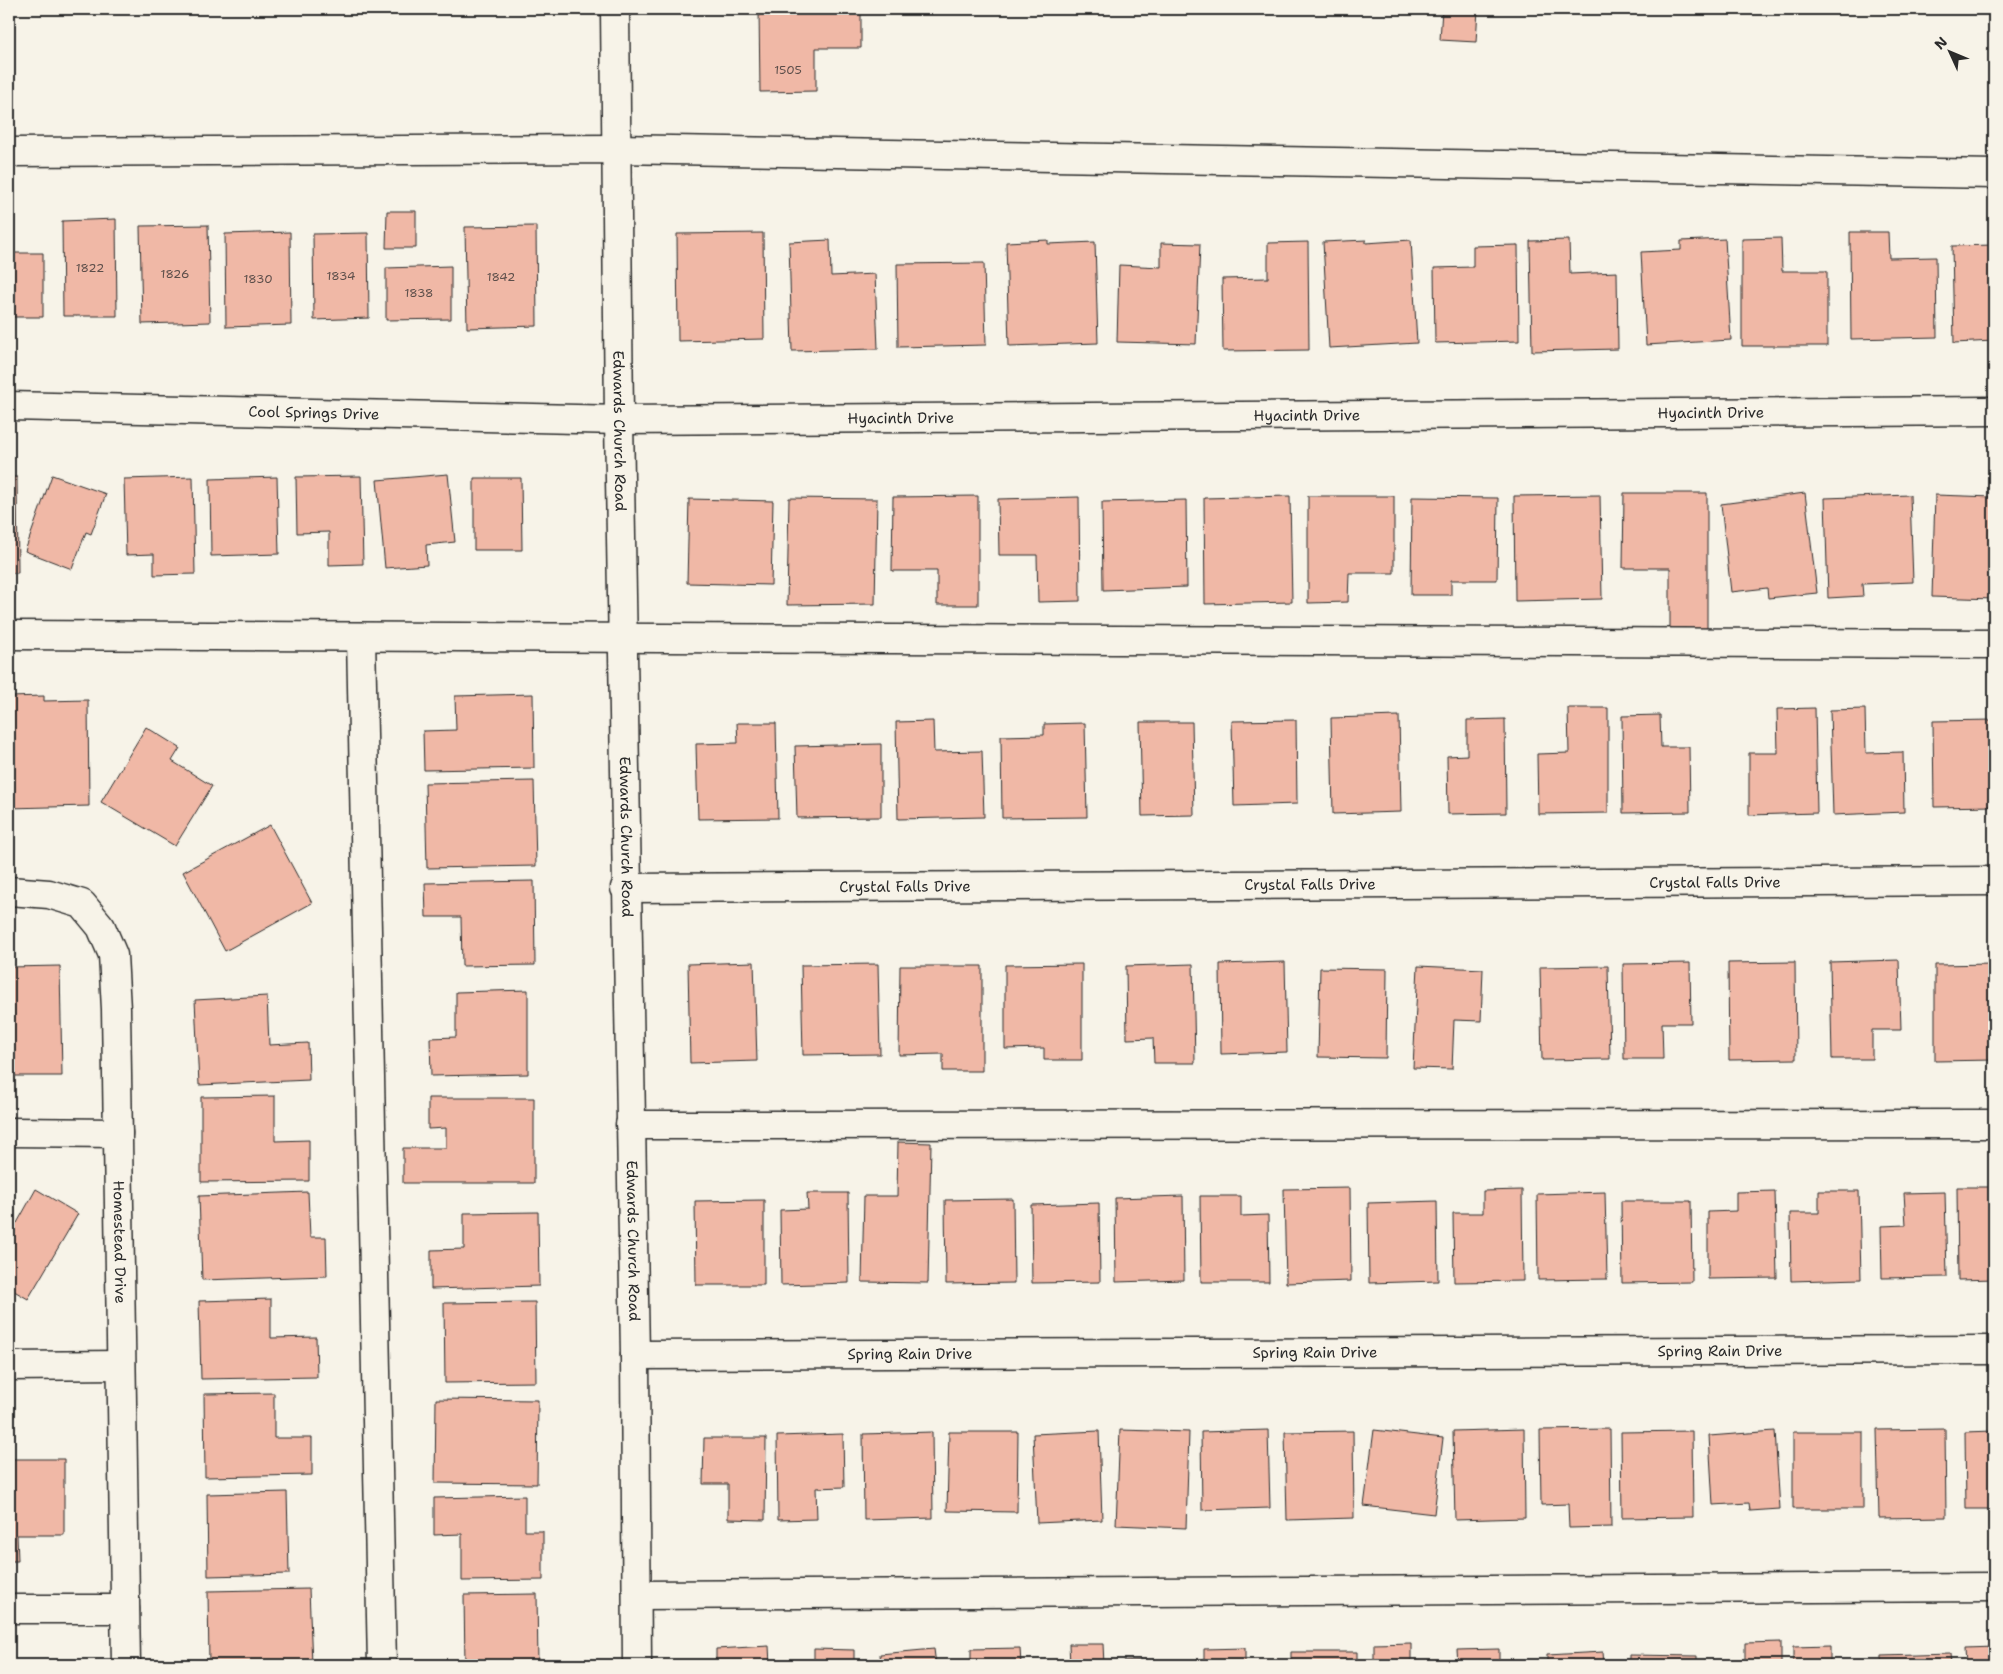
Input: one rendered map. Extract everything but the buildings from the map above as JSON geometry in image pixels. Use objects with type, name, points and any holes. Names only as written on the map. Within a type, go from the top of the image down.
[{"type":"street","name":"Edwards Church Road","points":[[615,9],[625,888],[635,1355],[637,1665]]},
{"type":"street","points":[[9,152],[617,149],[1994,174]]},
{"type":"street","name":"Cool Springs Drive","points":[[9,406],[619,420]]},
{"type":"street","name":"Hyacinth Drive","points":[[619,420],[1994,411]]},
{"type":"street","points":[[9,636],[1994,644]]},
{"type":"street","points":[[361,637],[382,1665]]},
{"type":"street","name":"Crystal Falls Drive","points":[[625,888],[1994,881]]},
{"type":"street","name":"Homestead Drive","points":[[9,891],[49,894],[82,904],[102,927],[113,955],[118,1133],[126,1665]]},
{"type":"street","points":[[630,1125],[1994,1124]]},
{"type":"street","points":[[9,1132],[118,1133]]},
{"type":"street","name":"Spring Rain Drive","points":[[635,1355],[1994,1350]]},
{"type":"street","points":[[9,1366],[122,1365]]},
{"type":"street","points":[[637,1596],[1994,1587]]},
{"type":"street","points":[[9,1609],[125,1608]]}]
